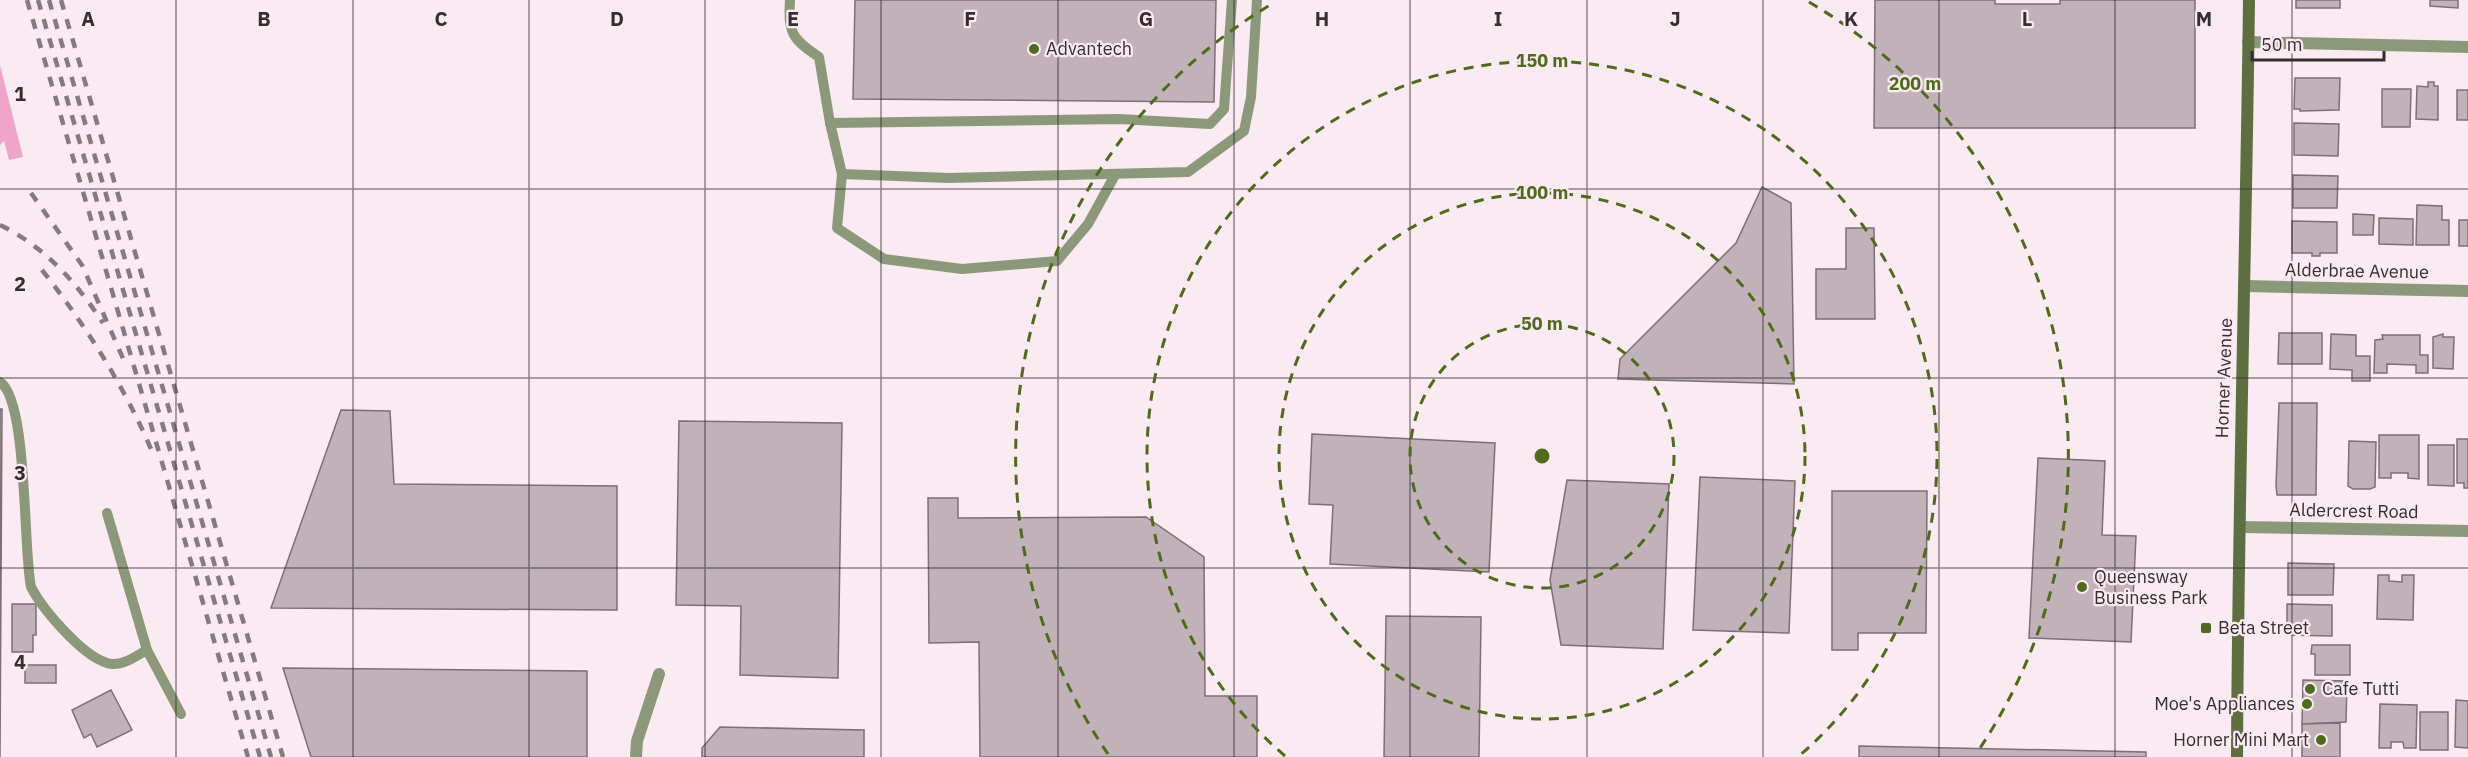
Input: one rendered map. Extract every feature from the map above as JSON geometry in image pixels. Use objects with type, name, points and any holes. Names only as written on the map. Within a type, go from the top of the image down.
[{"type":"main road","name":"Horner Avenue","points":[[2237,757],[2240,425],[2245,286],[2249,0]]},
{"type":"street","points":[[2248,42],[2468,47]]},
{"type":"street","name":"Alderbrae Avenue","points":[[2245,286],[2468,291]]},
{"type":"street","name":"Aldercrest Road","points":[[2240,526],[2468,531]]},
{"type":"street","points":[[636,757],[637,741],[659,674]]},
{"type":"lane","points":[[790,0],[789,19],[796,41],[819,57],[830,123],[842,174],[837,228],[884,259],[962,269],[1057,261],[1088,225],[1115,175]]},
{"type":"lane","points":[[830,123],[1119,119],[1210,124],[1224,109],[1232,0]]},
{"type":"lane","points":[[842,174],[949,178],[1188,172],[1244,131],[1251,97],[1257,0]]},
{"type":"lane","points":[[0,382],[8,390],[12,400],[20,445],[29,574],[31,587],[38,600],[88,653],[103,662],[114,664],[127,661],[147,650]]},
{"type":"lane","points":[[107,513],[147,650],[181,714]]},
{"type":"shaded area","points":[[0,65],[23,157],[9,160],[4,141],[0,145]]},
{"type":"building","name":"Advantech","points":[[855,0],[1216,0],[1214,102],[853,99]]},
{"type":"building","points":[[1875,0],[1995,0],[1995,4],[2060,4],[2060,0],[2195,0],[2195,128],[1874,128]]},
{"type":"building","points":[[2296,0],[2340,0],[2340,8],[2296,8]]},
{"type":"building","points":[[2430,0],[2458,0],[2458,8],[2430,6]]},
{"type":"building","points":[[2295,78],[2340,78],[2339,110],[2300,111],[2300,109],[2294,109]]},
{"type":"building","points":[[2428,82],[2434,82],[2434,86],[2438,86],[2438,120],[2416,119],[2417,86],[2428,87]]},
{"type":"building","points":[[2382,89],[2411,89],[2410,127],[2382,127]]},
{"type":"building","points":[[2457,90],[2468,90],[2468,120],[2457,120]]},
{"type":"building","points":[[2294,123],[2339,124],[2338,156],[2294,155]]},
{"type":"building","points":[[2293,175],[2338,176],[2337,208],[2293,208]]},
{"type":"building","points":[[1762,187],[1791,203],[1794,384],[1618,379],[1620,359],[1736,243]]},
{"type":"building","points":[[2417,205],[2442,206],[2442,220],[2449,220],[2449,245],[2416,245]]},
{"type":"building","points":[[2353,214],[2374,215],[2373,235],[2353,235]]},
{"type":"building","points":[[2379,218],[2413,219],[2413,245],[2379,244]]},
{"type":"building","points":[[2459,220],[2468,220],[2468,246],[2459,246]]},
{"type":"building","points":[[2292,221],[2337,222],[2337,253],[2320,253],[2320,256],[2312,256],[2312,253],[2292,253]]},
{"type":"building","points":[[1846,228],[1874,228],[1875,319],[1816,319],[1816,269],[1846,269]]},
{"type":"building","points":[[2279,333],[2322,333],[2322,364],[2278,364]]},
{"type":"building","points":[[2331,334],[2356,335],[2356,356],[2370,356],[2370,381],[2352,381],[2352,370],[2330,369]]},
{"type":"building","points":[[2443,334],[2443,337],[2454,337],[2453,369],[2433,368],[2433,337]]},
{"type":"building","points":[[2382,335],[2420,335],[2420,355],[2428,355],[2428,373],[2416,373],[2416,365],[2387,364],[2387,373],[2374,373],[2375,340],[2383,339]]},
{"type":"building","points":[[2279,403],[2317,403],[2316,495],[2277,495]]},
{"type":"building","points":[[0,409],[2,409],[0,757]]},
{"type":"building","points":[[341,410],[390,411],[394,484],[617,486],[617,610],[271,608]]},
{"type":"building","points":[[679,421],[842,423],[838,678],[740,675],[741,606],[676,605]]},
{"type":"building","points":[[1312,434],[1495,443],[1489,572],[1330,564],[1333,505],[1309,504]]},
{"type":"building","points":[[2379,435],[2419,435],[2419,479],[2408,478],[2408,473],[2391,473],[2391,478],[2379,478]]},
{"type":"building","points":[[2457,439],[2468,439],[2468,488],[2464,488],[2464,483],[2457,483]]},
{"type":"building","points":[[2349,441],[2376,442],[2375,487],[2353,489],[2348,486]]},
{"type":"building","points":[[2428,445],[2454,445],[2454,486],[2428,485]]},
{"type":"building","name":"Queensway Business Park","points":[[2038,458],[2105,461],[2102,535],[2136,536],[2131,642],[2029,638]]},
{"type":"building","points":[[1700,477],[1795,481],[1789,633],[1693,630]]},
{"type":"building","points":[[1567,480],[1669,484],[1663,649],[1561,645],[1550,580]]},
{"type":"building","points":[[1832,491],[1927,491],[1926,633],[1858,633],[1858,650],[1832,650]]},
{"type":"building","points":[[928,498],[958,498],[958,518],[1146,517],[1204,557],[1205,696],[1257,696],[1257,757],[980,757],[979,642],[929,643]]},
{"type":"building","points":[[2288,563],[2334,564],[2333,595],[2288,595]]},
{"type":"building","points":[[2378,575],[2389,575],[2389,581],[2402,582],[2402,575],[2414,575],[2413,620],[2377,619]]},
{"type":"building","points":[[12,604],[36,604],[36,635],[33,635],[33,652],[12,652]]},
{"type":"building","points":[[2287,604],[2332,605],[2332,636],[2287,635]]},
{"type":"building","points":[[1386,616],[1481,617],[1479,757],[1384,757]]},
{"type":"building","points":[[2312,645],[2350,645],[2350,675],[2315,675],[2315,654],[2311,654]]},
{"type":"building","points":[[25,665],[56,665],[56,683],[25,683]]},
{"type":"building","points":[[283,668],[587,671],[587,757],[311,757]]},
{"type":"building","points":[[2303,680],[2347,681],[2346,722],[2302,724]]},
{"type":"building","points":[[111,690],[132,730],[97,747],[91,734],[84,738],[72,710]]},
{"type":"building","points":[[2456,700],[2468,701],[2468,748],[2455,747]]},
{"type":"building","points":[[2380,704],[2417,705],[2416,748],[2404,748],[2403,742],[2391,742],[2391,748],[2379,748]]},
{"type":"building","points":[[2420,712],[2448,712],[2448,750],[2420,750]]},
{"type":"building","name":"Horner Mini Mart","points":[[2340,723],[2340,757],[2302,757],[2302,724]]},
{"type":"building","points":[[720,727],[864,730],[864,757],[702,757],[702,748]]},
{"type":"building","points":[[1859,746],[2146,752],[2146,757],[1859,757]]},
{"type":"railway","points":[[27,0],[248,757]]},
{"type":"railway","points":[[38,0],[260,757]]},
{"type":"railway","points":[[49,0],[271,757]]},
{"type":"railway","points":[[61,0],[283,757]]},
{"type":"railway","points":[[31,193],[82,265],[125,363]]},
{"type":"railway","points":[[0,225],[31,244],[58,267],[71,280],[103,323]]},
{"type":"railway","points":[[42,270],[74,312],[102,356],[128,401],[151,449]]},
{"type":"place","name":"Advantech","points":[[1034,49]]},
{"type":"place","name":"Queensway Business Park","points":[[2082,587]]},
{"type":"place","name":"Beta Street","points":[[2206,628]]},
{"type":"place","name":"Cafe Tutti","points":[[2310,689]]},
{"type":"place","name":"Moe's Appliances","points":[[2307,704]]},
{"type":"place","name":"Horner Mini Mart","points":[[2321,740]]}]
